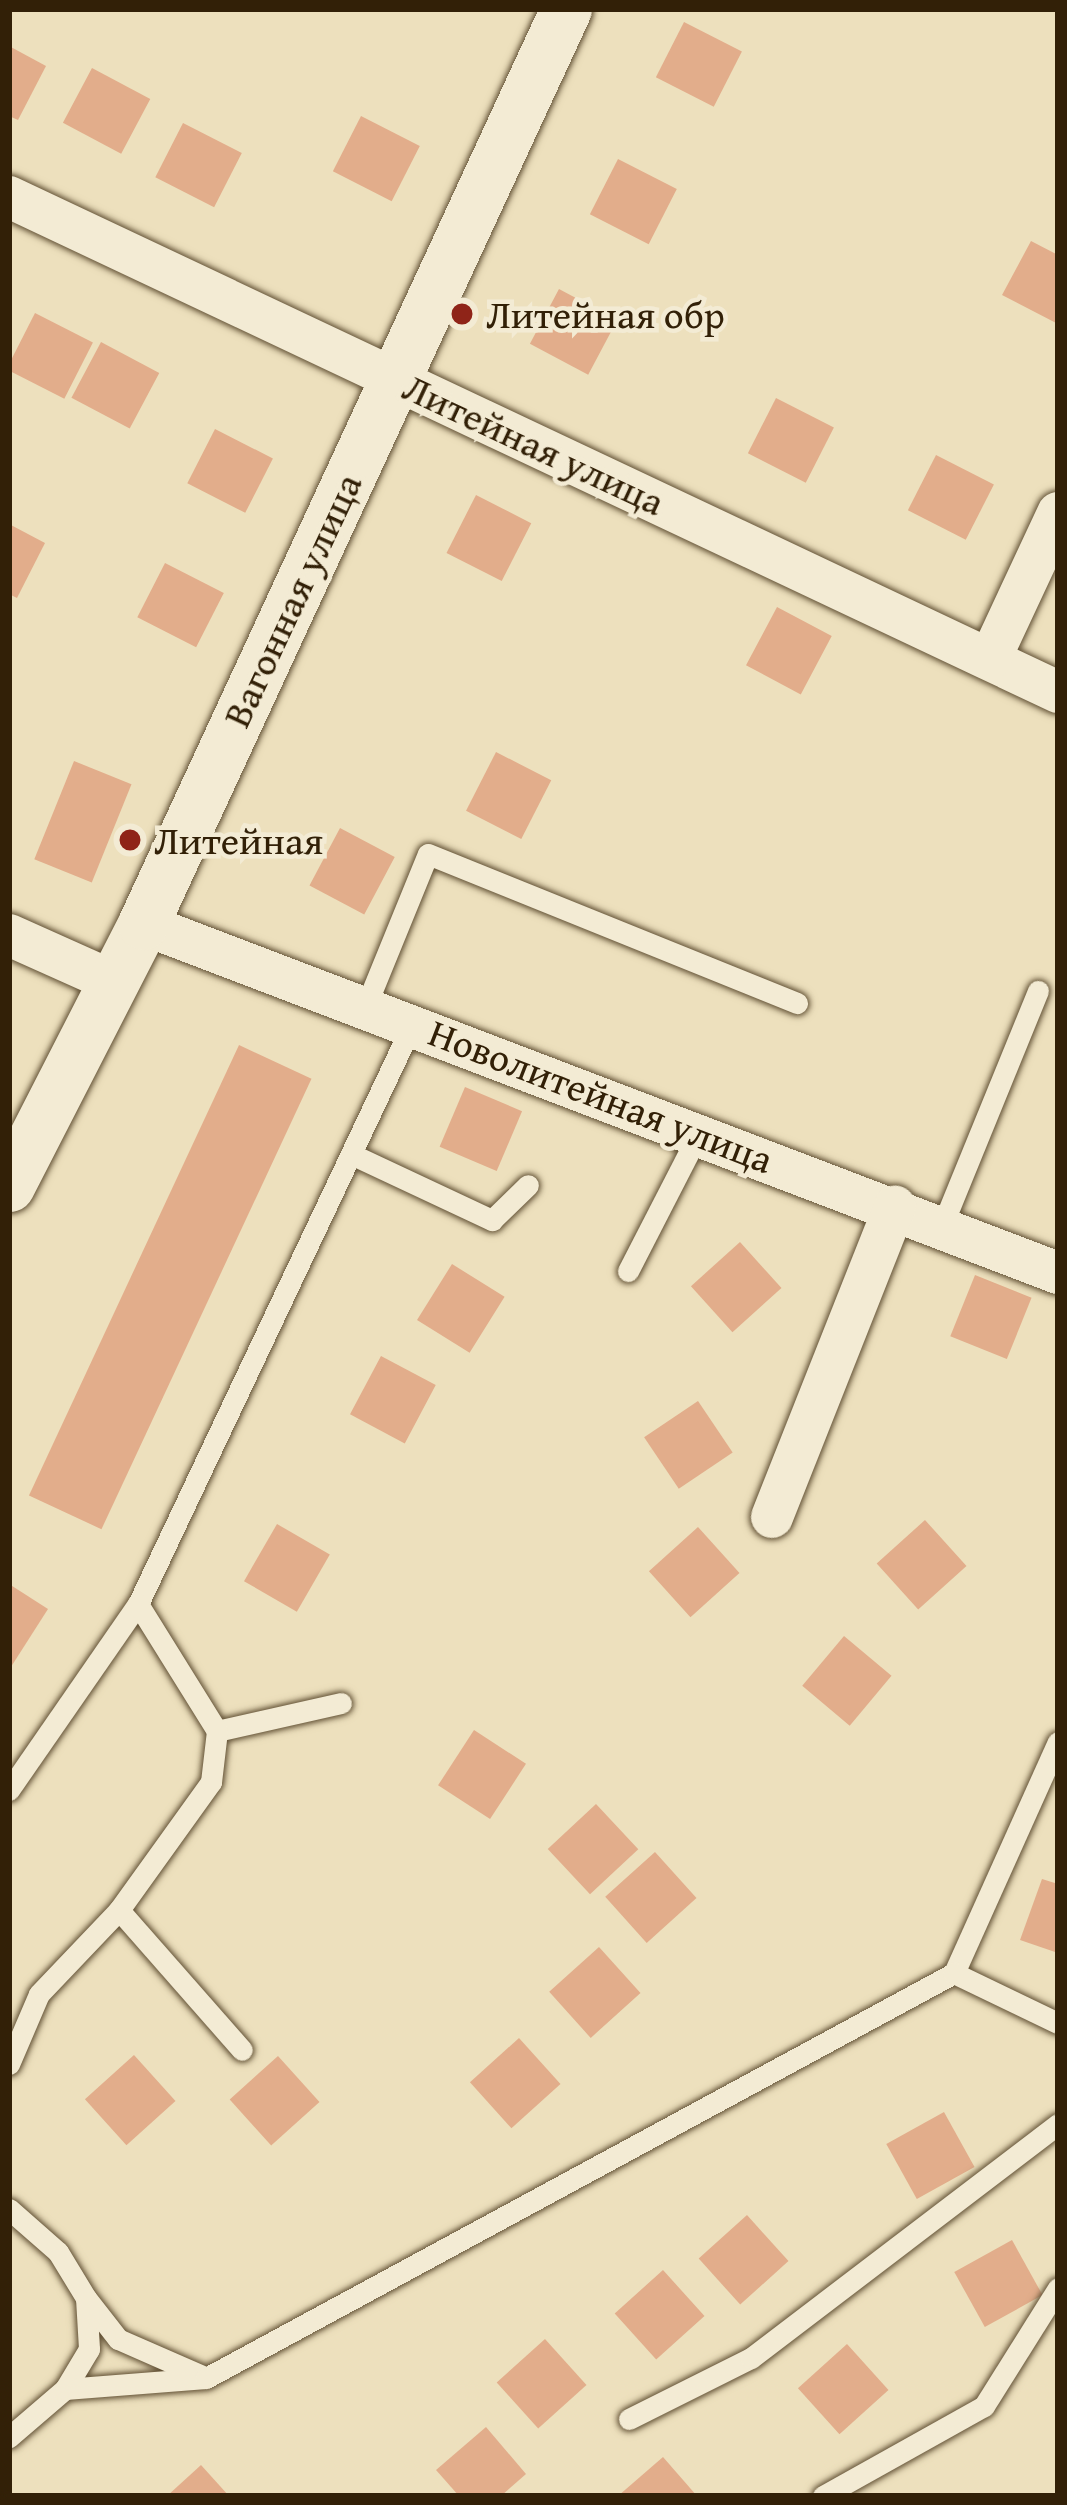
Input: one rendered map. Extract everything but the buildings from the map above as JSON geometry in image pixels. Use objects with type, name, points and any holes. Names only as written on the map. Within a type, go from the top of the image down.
[{"type":"street","name":"Вагонная улица","points":[[9,1186],[143,924],[566,9]]},
{"type":"street","name":"Литейная улица","points":[[9,197],[1058,692]]},
{"type":"street","points":[[990,659],[1058,513]]},
{"type":"street","name":"Новолитейная улица","points":[[143,924],[896,1207],[1058,1273]]},
{"type":"street","points":[[9,935],[114,982]]},
{"type":"street","points":[[772,1517],[896,1207]]},
{"type":"lane","points":[[365,1007],[428,854],[797,1003]]},
{"type":"lane","points":[[942,1226],[1038,991]]},
{"type":"lane","points":[[9,1790],[138,1604],[412,1025]]},
{"type":"lane","points":[[628,1271],[699,1133]]},
{"type":"lane","points":[[351,1154],[493,1220],[528,1185]]},
{"type":"lane","points":[[9,2064],[39,1994],[119,1910],[211,1782],[217,1731],[138,1604]]},
{"type":"lane","points":[[217,1731],[341,1702]]},
{"type":"lane","points":[[65,2389],[206,2378],[954,1973],[1058,1742]]},
{"type":"lane","points":[[119,1910],[242,2050]]},
{"type":"lane","points":[[954,1973],[1058,2024]]},
{"type":"lane","points":[[629,2419],[751,2358],[1058,2124]]},
{"type":"lane","points":[[9,2209],[58,2252],[118,2339],[206,2378]]},
{"type":"lane","points":[[823,2496],[984,2406],[1058,2288]]},
{"type":"lane","points":[[9,2437],[65,2389],[89,2349],[86,2298]]},
{"type":"place","name":"Литейная обр","points":[[462,314]]},
{"type":"place","name":"Литейная","points":[[130,840]]}]
